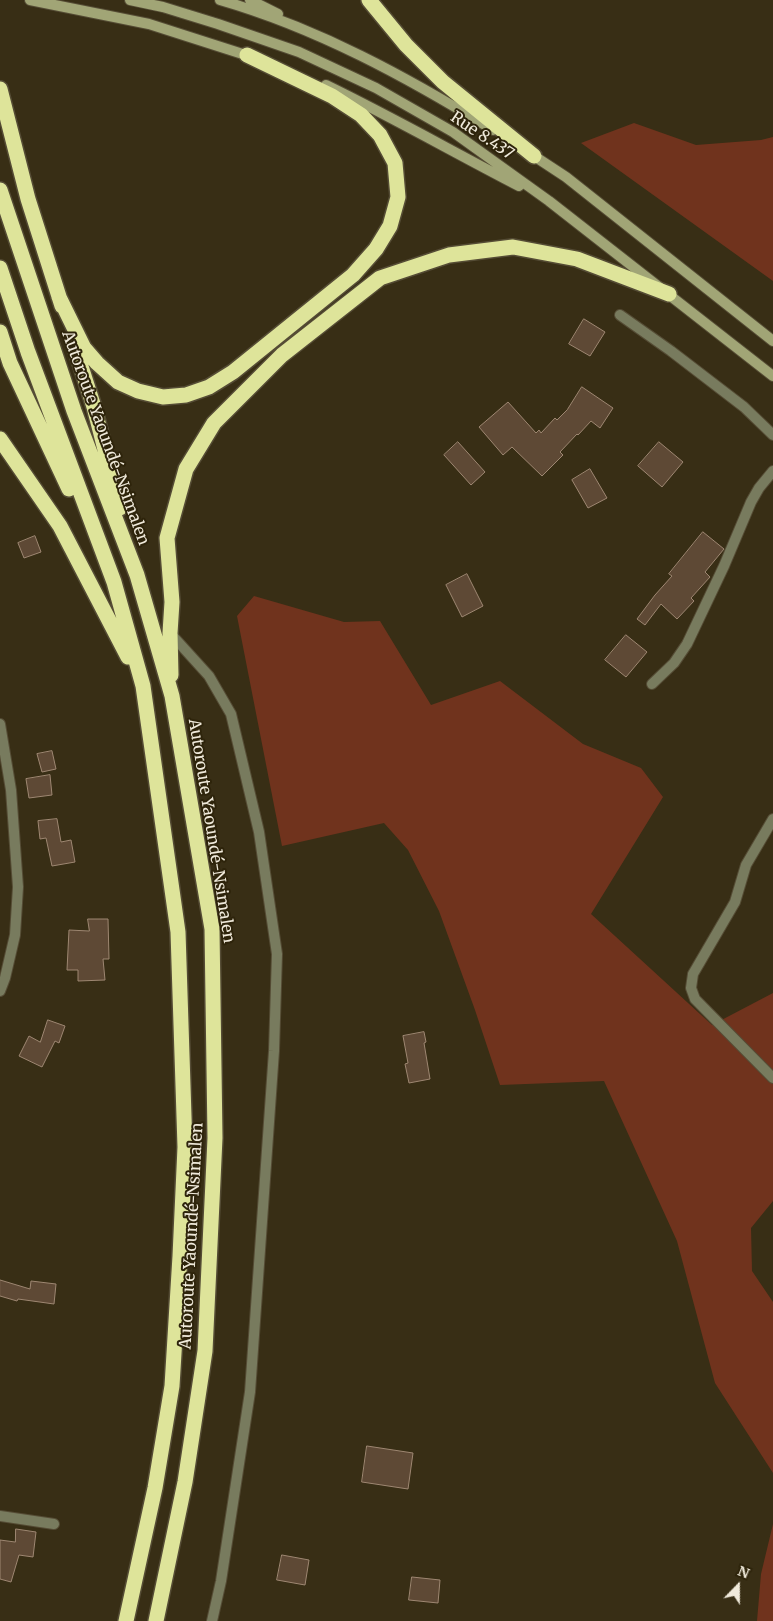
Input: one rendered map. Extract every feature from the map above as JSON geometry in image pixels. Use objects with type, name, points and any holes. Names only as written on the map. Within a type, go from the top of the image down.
[{"type":"highway","points":[[369,0],[406,44],[443,82],[534,156]]},
{"type":"highway","points":[[59,297],[84,348],[118,382],[138,391],[163,397],[186,395],[209,387],[233,372],[353,275],[376,250],[390,226],[398,197],[395,163],[380,135],[361,115],[332,96],[247,55]]},
{"type":"highway","points":[[0,89],[28,199],[94,407],[137,575]]},
{"type":"highway","name":"Autoroute Yaoundé-Nsimalen","points":[[0,190],[74,411],[137,575],[172,696],[212,929],[215,1138],[205,1351],[185,1482],[156,1621]]},
{"type":"highway","points":[[172,696],[170,633],[172,602],[167,538],[186,469],[214,423],[282,355],[380,278],[449,254],[513,247],[577,258],[669,294]]},
{"type":"highway","name":"Autoroute Yaoundé-Nsimalen","points":[[0,268],[28,352],[114,582],[144,686],[178,932],[185,1147],[172,1386],[155,1488],[126,1621]]},
{"type":"highway","points":[[0,332],[10,363],[114,582]]},
{"type":"highway","points":[[0,439],[60,526],[144,686]]},
{"type":"main road","points":[[30,0],[149,24],[247,55],[319,82],[379,111],[444,148],[549,201]]},
{"type":"main road","name":"Rue 8.437","points":[[130,0],[163,7],[299,52],[376,88],[453,132],[549,201],[773,376]]},
{"type":"main road","name":"Rue 8.437","points":[[220,0],[314,33],[400,76],[466,114],[566,177],[773,341]]},
{"type":"main road","points":[[250,0],[314,33]]},
{"type":"street","points":[[620,315],[672,351],[744,406],[773,435]]},
{"type":"street","points":[[652,684],[674,663],[687,644],[724,566],[751,502],[773,471]]},
{"type":"street","points":[[170,633],[209,676],[231,714],[259,832],[277,954],[274,1051],[250,1392],[221,1581],[212,1621]]},
{"type":"street","points":[[0,724],[11,790],[18,887],[16,935],[0,991]]},
{"type":"street","points":[[773,819],[746,864],[736,902],[693,974],[691,988],[695,999],[773,1078]]},
{"type":"street","points":[[0,1516],[54,1524]]},
{"type":"shaded area","points":[[634,123],[696,145],[761,140],[773,137],[773,281],[581,143]]},
{"type":"shaded area","points":[[254,596],[344,622],[380,621],[431,705],[500,681],[583,744],[641,768],[663,797],[591,914],[712,1025],[773,993],[773,1201],[751,1228],[752,1271],[773,1302],[773,1473],[715,1383],[677,1241],[604,1081],[500,1085],[439,911],[408,850],[384,823],[282,846],[237,616]]},
{"type":"shaded area","points":[[773,1524],[773,1621],[757,1621],[761,1574]]},
{"type":"building","points":[[584,319],[605,332],[590,356],[569,344]]},
{"type":"building","points":[[582,387],[613,408],[600,428],[591,421],[577,434],[560,452],[563,455],[542,476],[512,447],[503,455],[479,427],[508,402],[536,433],[539,430],[541,433],[555,418],[557,420],[567,410]]},
{"type":"building","points":[[458,442],[485,472],[471,485],[444,455]]},
{"type":"building","points":[[659,442],[683,462],[662,487],[638,466]]},
{"type":"building","points":[[590,469],[607,498],[588,508],[572,480]]},
{"type":"building","points":[[703,532],[724,549],[705,572],[710,577],[691,598],[694,601],[677,619],[661,604],[645,625],[637,619],[672,576],[669,574]]},
{"type":"building","points":[[35,536],[41,552],[24,558],[18,543]]},
{"type":"building","points":[[467,574],[483,606],[462,617],[446,585]]},
{"type":"building","points":[[626,635],[647,652],[626,677],[605,660]]},
{"type":"building","points":[[52,751],[56,769],[42,772],[37,754]]},
{"type":"building","points":[[50,775],[52,795],[29,798],[26,779]]},
{"type":"building","points":[[57,819],[61,842],[71,840],[75,862],[52,866],[46,838],[40,839],[38,821]]},
{"type":"building","points":[[88,919],[108,919],[109,959],[103,959],[105,980],[78,981],[78,970],[67,970],[69,930],[89,931]]},
{"type":"building","points":[[48,1020],[65,1026],[59,1043],[55,1041],[42,1067],[19,1056],[29,1036],[40,1042]]},
{"type":"building","points":[[424,1032],[430,1079],[409,1083],[405,1064],[408,1063],[403,1036]]},
{"type":"building","points":[[0,1280],[30,1289],[31,1281],[56,1284],[54,1304],[18,1299],[17,1301],[0,1296]]},
{"type":"building","points":[[367,1446],[413,1453],[408,1489],[362,1482]]},
{"type":"building","points":[[16,1529],[36,1532],[33,1557],[19,1555],[11,1582],[0,1579],[0,1540],[15,1542]]},
{"type":"building","points":[[282,1555],[309,1560],[305,1585],[277,1580]]},
{"type":"building","points":[[412,1577],[440,1580],[438,1603],[409,1600]]}]
